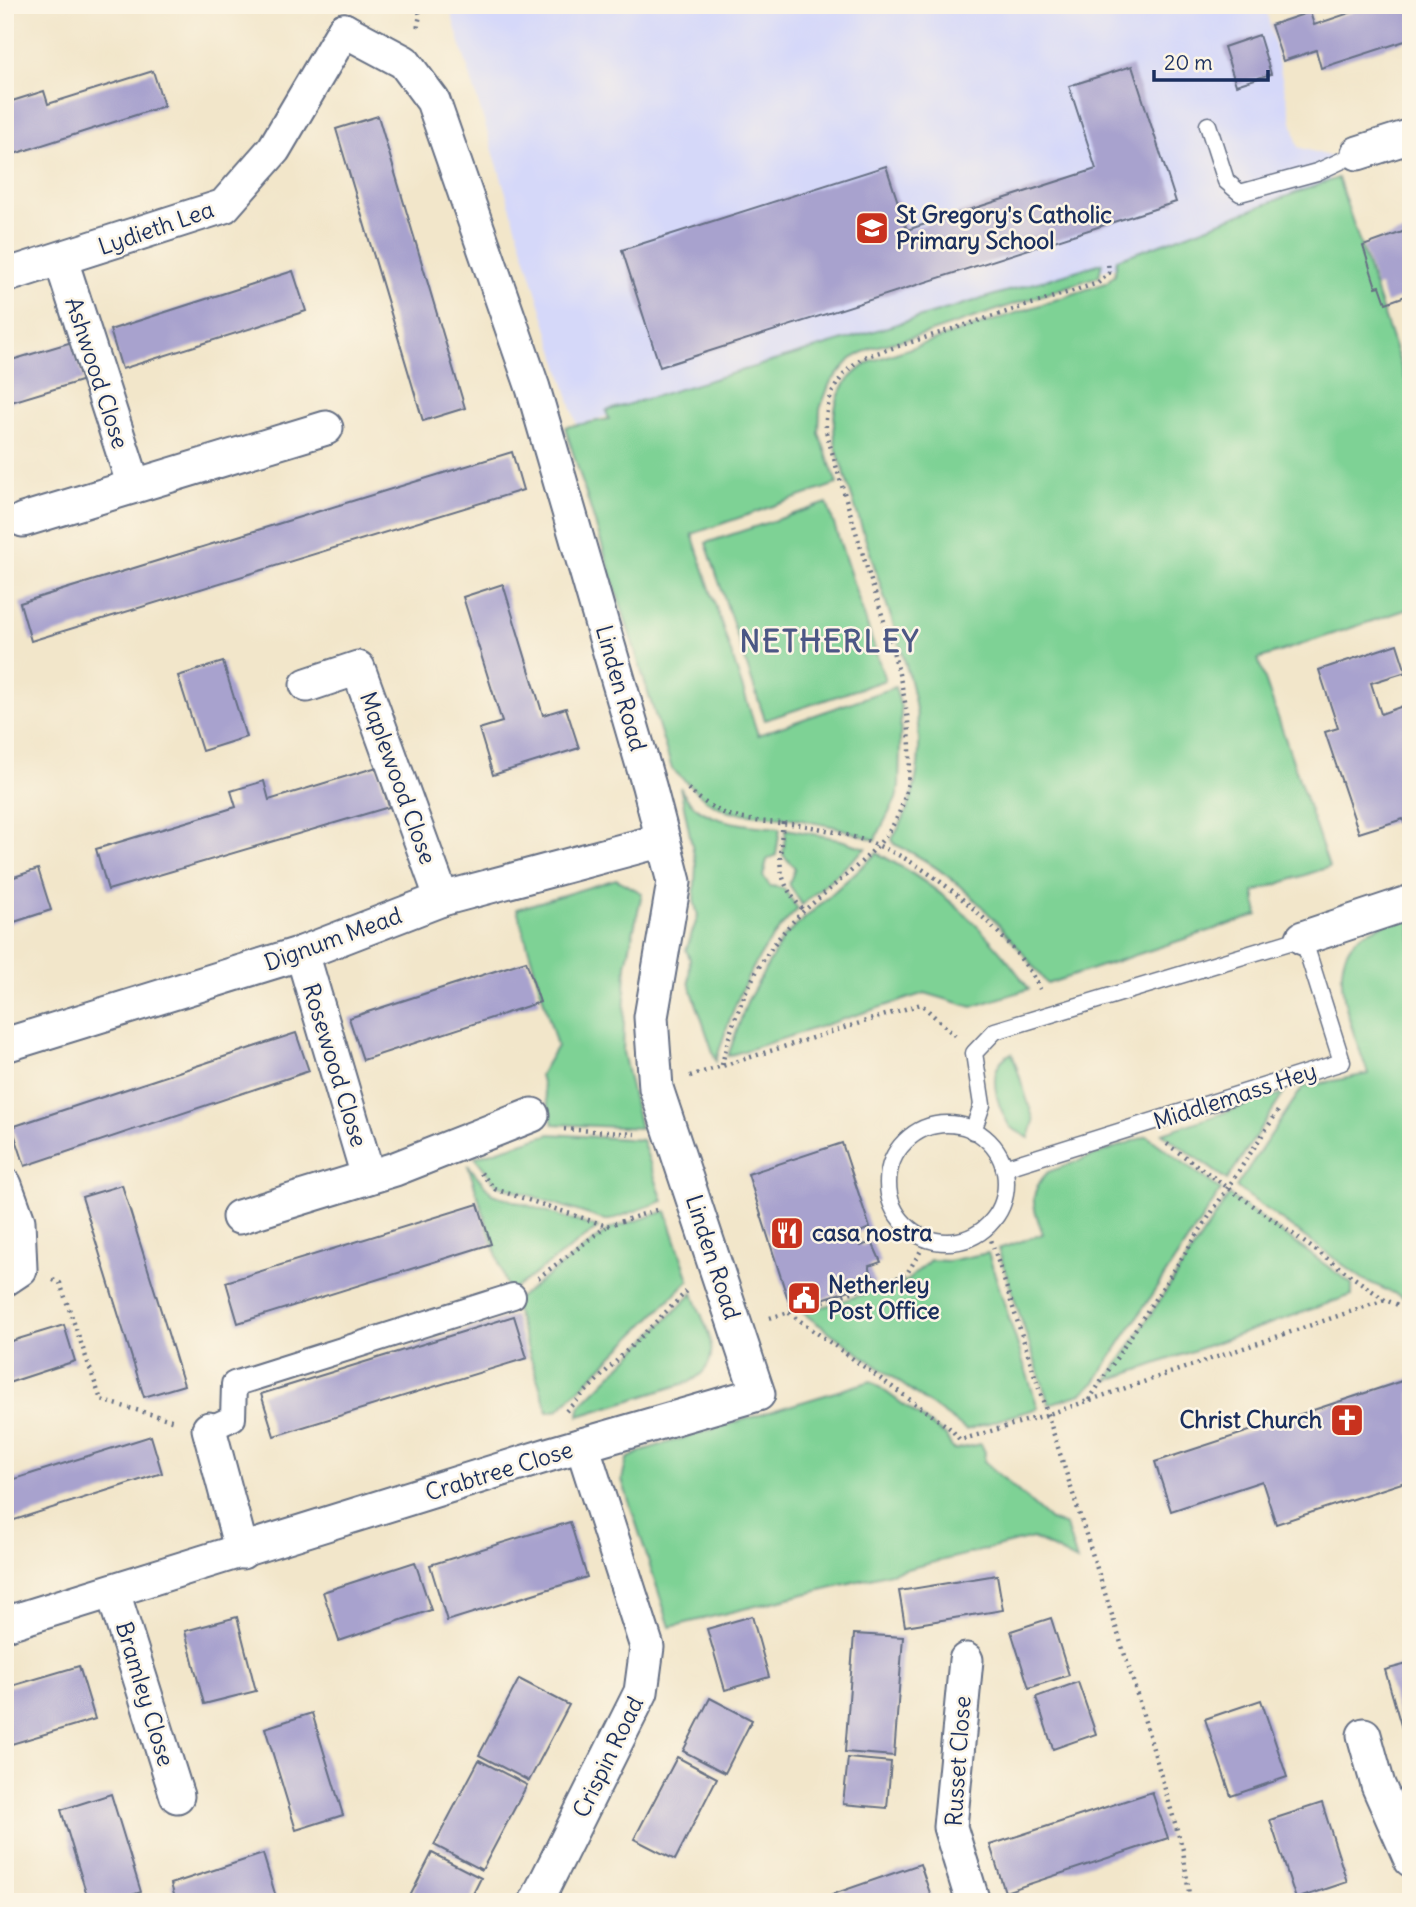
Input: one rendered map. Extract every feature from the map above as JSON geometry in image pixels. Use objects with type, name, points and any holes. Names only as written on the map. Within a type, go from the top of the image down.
[{"type":"street","name":"Lydieth Lea","points":[[5,276],[224,206],[274,149],[344,18]]},
{"type":"street","name":"Linden Road","points":[[344,18],[404,62],[433,101],[533,388],[649,786],[674,882],[651,1017],[656,1088],[666,1124],[694,1195],[758,1394]]},
{"type":"street","points":[[1358,153],[1411,136]]},
{"type":"street","name":"Ashwood Close","points":[[61,260],[134,486]]},
{"type":"street","points":[[23,520],[326,428]]},
{"type":"street","name":"Maplewood Close","points":[[307,685],[358,668],[442,899]]},
{"type":"street","name":"Dignum Mead","points":[[5,1045],[302,953],[442,899],[663,840]]},
{"type":"street","points":[[1303,938],[1411,902]]},
{"type":"street","name":"Rosewood Close","points":[[302,953],[368,1176]]},
{"type":"street","name":"Rosewood Close","points":[[240,1217],[368,1176],[532,1115]]},
{"type":"street","points":[[5,1185],[18,1221],[13,1274]]},
{"type":"street","points":[[242,1552],[209,1429],[233,1418],[234,1384],[513,1296]]},
{"type":"street","name":"Crabtree Close","points":[[5,1624],[566,1450],[758,1394]]},
{"type":"street","name":"Crispin Road","points":[[536,1902],[641,1692],[647,1647],[566,1450]]},
{"type":"street","name":"Bramley Close","points":[[113,1592],[177,1796]]},
{"type":"street","name":"Russet Close","points":[[966,1660],[950,1827],[973,1902]]},
{"type":"street","points":[[1364,1735],[1378,1785],[1411,1860]]},
{"type":"lane","points":[[1208,125],[1226,181],[1240,193],[1317,172],[1358,153]]},
{"type":"lane","points":[[974,1131],[982,1105],[974,1054],[995,1031],[1049,1017],[1303,938]]},
{"type":"lane","name":"Middlemass Hey","points":[[1004,1168],[1342,1062],[1303,938]]},
{"type":"lane","points":[[945,1124],[974,1131],[993,1146],[1004,1168],[1005,1196],[999,1213],[987,1227],[972,1237],[953,1242],[928,1239],[917,1234],[903,1222],[893,1206],[888,1188],[890,1168],[898,1151],[910,1137],[927,1128],[945,1124]]},
{"type":"path","points":[[722,1065],[727,1039],[759,967],[785,930],[884,837],[901,808],[908,780],[904,687],[826,430],[827,404],[832,390],[852,365],[864,357],[1098,283],[1108,273],[1108,262]]},
{"type":"path","points":[[649,786],[677,779],[709,808],[730,818],[783,822],[822,829],[876,845],[918,867],[949,889],[988,923],[1038,986],[1049,1017]]},
{"type":"path","points":[[783,822],[779,871],[793,898],[804,911]]},
{"type":"path","points":[[656,1088],[920,1004],[974,1054]]},
{"type":"path","points":[[1088,1401],[1292,1091],[1288,1079]]},
{"type":"path","points":[[532,1115],[548,1128],[561,1129],[643,1134],[666,1124]]},
{"type":"path","points":[[1151,1123],[1155,1135],[1385,1300],[1411,1310]]},
{"type":"path","points":[[465,1142],[469,1158],[495,1189],[607,1226]]},
{"type":"path","points":[[513,1296],[607,1226],[694,1195]]},
{"type":"path","points":[[987,1227],[1134,1684],[1183,1850],[1190,1902]]},
{"type":"path","points":[[735,1327],[789,1313],[906,1275],[928,1239]]},
{"type":"path","points":[[13,1274],[60,1283],[101,1400],[209,1429]]},
{"type":"path","points":[[566,1450],[558,1419],[692,1286],[719,1276]]},
{"type":"path","points":[[789,1313],[951,1429],[960,1440],[1046,1415],[1385,1300]]},
{"type":"shaded area","name":"St Gregory's Catholic Primary School","points":[[465,5],[1265,5],[1298,147],[1342,160],[1319,193],[1187,246],[577,425],[450,10]]},
{"type":"green space","points":[[1338,178],[1411,396],[1411,608],[1258,659],[1329,867],[1254,892],[1258,915],[1047,984],[997,923],[960,886],[918,856],[894,844],[892,839],[908,809],[916,778],[919,748],[917,717],[903,655],[837,451],[834,423],[838,399],[850,378],[872,361],[1106,283],[1115,274],[1117,259]]},
{"type":"green space","points":[[1102,263],[1099,276],[925,334],[871,348],[851,359],[830,383],[820,409],[819,433],[837,484],[692,534],[758,735],[895,687],[901,708],[899,786],[896,799],[875,840],[836,827],[791,818],[729,812],[707,801],[672,769],[565,427],[609,419],[606,411]]},
{"type":"green space","points":[[827,503],[885,680],[765,720],[706,543]]},
{"type":"green space","points":[[680,787],[698,809],[710,815],[738,823],[780,828],[776,855],[767,860],[763,876],[770,886],[783,888],[798,909],[769,942],[747,979],[716,1061],[689,982],[690,959],[686,950],[698,916],[694,900],[696,865]]},
{"type":"green space","points":[[786,829],[834,838],[866,848],[802,905],[789,884],[795,868],[783,855]]},
{"type":"green space","points":[[877,853],[923,881],[962,912],[997,947],[1029,989],[972,1007],[925,993],[728,1056],[747,1002],[783,938]]},
{"type":"green space","points":[[616,879],[642,893],[626,965],[623,1052],[640,1128],[553,1124],[540,1075],[557,1046],[517,909]]},
{"type":"green space","points":[[1411,915],[1411,1301],[1364,1280],[1236,1187],[1303,1087],[1368,1074],[1345,1002],[1343,964],[1348,948],[1360,936]]},
{"type":"green space","points":[[1012,1053],[1034,1121],[1029,1138],[1010,1127],[997,1098],[995,1077],[998,1067],[1003,1059]]},
{"type":"green space","points":[[1284,1093],[1227,1180],[1162,1133]]},
{"type":"green space","points":[[550,1134],[642,1140],[663,1201],[604,1220],[496,1184],[475,1157]]},
{"type":"green space","points":[[1147,1136],[1221,1190],[1094,1383],[1081,1394],[1049,1404],[998,1249],[1043,1234],[1035,1209],[1034,1195],[1048,1172]]},
{"type":"green space","points":[[468,1165],[492,1194],[598,1228],[514,1289],[508,1290]]},
{"type":"green space","points":[[1229,1195],[1352,1284],[1352,1295],[1107,1381]]},
{"type":"green space","points":[[666,1211],[689,1280],[558,1410],[548,1412],[513,1302],[610,1229]]},
{"type":"green space","points":[[988,1253],[1038,1408],[966,1430],[803,1313],[908,1280],[930,1260],[948,1261]]},
{"type":"green space","points":[[693,1293],[711,1342],[708,1364],[701,1374],[689,1382],[579,1416],[580,1406]]},
{"type":"green space","points":[[871,1381],[946,1436],[953,1450],[981,1444],[985,1452],[984,1461],[1050,1520],[1066,1526],[1077,1561],[1033,1538],[670,1627],[622,1480],[627,1459],[644,1450]]},
{"type":"building","points":[[1373,5],[1411,5],[1411,39],[1321,68],[1316,50],[1283,61],[1271,25],[1310,12],[1314,25]]},
{"type":"building","points":[[1259,35],[1271,74],[1236,85],[1224,47]]},
{"type":"building","points":[[1132,66],[1176,202],[660,367],[622,250],[886,166],[907,230],[1096,169],[1069,86]]},
{"type":"building","points":[[153,71],[164,106],[5,157],[5,115],[12,112],[9,102],[44,91],[48,104]]},
{"type":"building","points":[[378,116],[465,408],[423,421],[336,129]]},
{"type":"building","points":[[1411,229],[1411,294],[1386,303],[1380,286],[1376,287],[1363,246]]},
{"type":"building","points":[[293,271],[306,311],[122,369],[110,330]]},
{"type":"building","points":[[72,342],[84,380],[5,404],[5,362]]},
{"type":"building","points":[[512,452],[523,490],[31,641],[20,603]]},
{"type":"building","points":[[503,584],[543,715],[566,708],[579,748],[493,775],[479,729],[502,722],[463,597]]},
{"type":"building","points":[[1397,644],[1406,672],[1371,683],[1381,714],[1411,703],[1411,831],[1407,832],[1403,819],[1359,833],[1325,732],[1338,728],[1319,670]]},
{"type":"building","points":[[223,662],[246,737],[202,751],[178,676]]},
{"type":"building","points":[[377,767],[389,807],[108,890],[96,849],[236,807],[231,791],[264,781],[269,800]]},
{"type":"building","points":[[38,869],[51,910],[5,925],[5,880]]},
{"type":"building","points":[[526,961],[540,1002],[363,1060],[349,1018]]},
{"type":"building","points":[[296,1033],[309,1071],[25,1166],[12,1127]]},
{"type":"building","points":[[842,1143],[870,1228],[857,1233],[861,1246],[872,1242],[881,1262],[869,1266],[875,1282],[791,1309],[748,1174]]},
{"type":"building","points":[[122,1185],[184,1385],[144,1397],[82,1197]]},
{"type":"building","points":[[478,1204],[491,1244],[238,1323],[226,1282]]},
{"type":"building","points":[[514,1316],[527,1358],[274,1436],[261,1394]]},
{"type":"building","points":[[64,1325],[75,1361],[5,1384],[5,1343]]},
{"type":"building","name":"Christ Church","points":[[1411,1378],[1411,1480],[1276,1524],[1262,1481],[1171,1511],[1155,1462]]},
{"type":"building","points":[[151,1436],[162,1473],[5,1523],[5,1482]]},
{"type":"building","points":[[570,1522],[587,1577],[447,1621],[430,1565]]},
{"type":"building","points":[[415,1562],[431,1610],[339,1641],[323,1592]]},
{"type":"building","points":[[997,1575],[1003,1610],[905,1626],[899,1591]]},
{"type":"building","points":[[752,1616],[769,1677],[725,1690],[707,1629]]},
{"type":"building","points":[[237,1617],[256,1691],[204,1704],[185,1631]]},
{"type":"building","points":[[1051,1618],[1069,1675],[1029,1688],[1011,1631]]},
{"type":"building","points":[[854,1634],[903,1637],[894,1756],[845,1752]]},
{"type":"building","points":[[1411,1663],[1411,1745],[1407,1746],[1385,1670]]},
{"type":"building","points":[[79,1666],[95,1719],[5,1746],[5,1688]]},
{"type":"building","points":[[519,1679],[569,1705],[529,1781],[479,1755]]},
{"type":"building","points":[[1078,1682],[1096,1734],[1053,1749],[1036,1697]]},
{"type":"building","points":[[710,1698],[752,1720],[725,1773],[683,1751]]},
{"type":"building","points":[[1261,1700],[1287,1777],[1231,1796],[1205,1719]]},
{"type":"building","points":[[312,1713],[343,1815],[296,1830],[265,1728]]},
{"type":"building","points":[[677,1757],[717,1778],[675,1860],[634,1839]]},
{"type":"building","points":[[848,1758],[891,1762],[887,1808],[843,1804]]},
{"type":"building","points":[[479,1760],[527,1785],[482,1870],[434,1845]]},
{"type":"building","points":[[1152,1792],[1168,1838],[1005,1892],[990,1845]]},
{"type":"building","points":[[111,1794],[141,1892],[111,1902],[89,1902],[61,1810]]},
{"type":"building","points":[[1322,1803],[1347,1882],[1296,1899],[1270,1820]]},
{"type":"building","points":[[432,1853],[481,1878],[469,1902],[407,1902]]},
{"type":"building","points":[[263,1854],[276,1897],[260,1902],[176,1902],[171,1884]]},
{"type":"building","points":[[920,1864],[933,1902],[821,1902],[819,1899]]},
{"type":"place","name":"St Gregory's Catholic Primary School","points":[[872,228]]},
{"type":"place","name":"casa nostra","points":[[787,1233]]},
{"type":"place","name":"Netherley Post Office","points":[[804,1298]]},
{"type":"place","name":"Christ Church","points":[[1347,1420]]},
{"type":"district","name":"NETHERLEY","points":[[830,642]]}]
